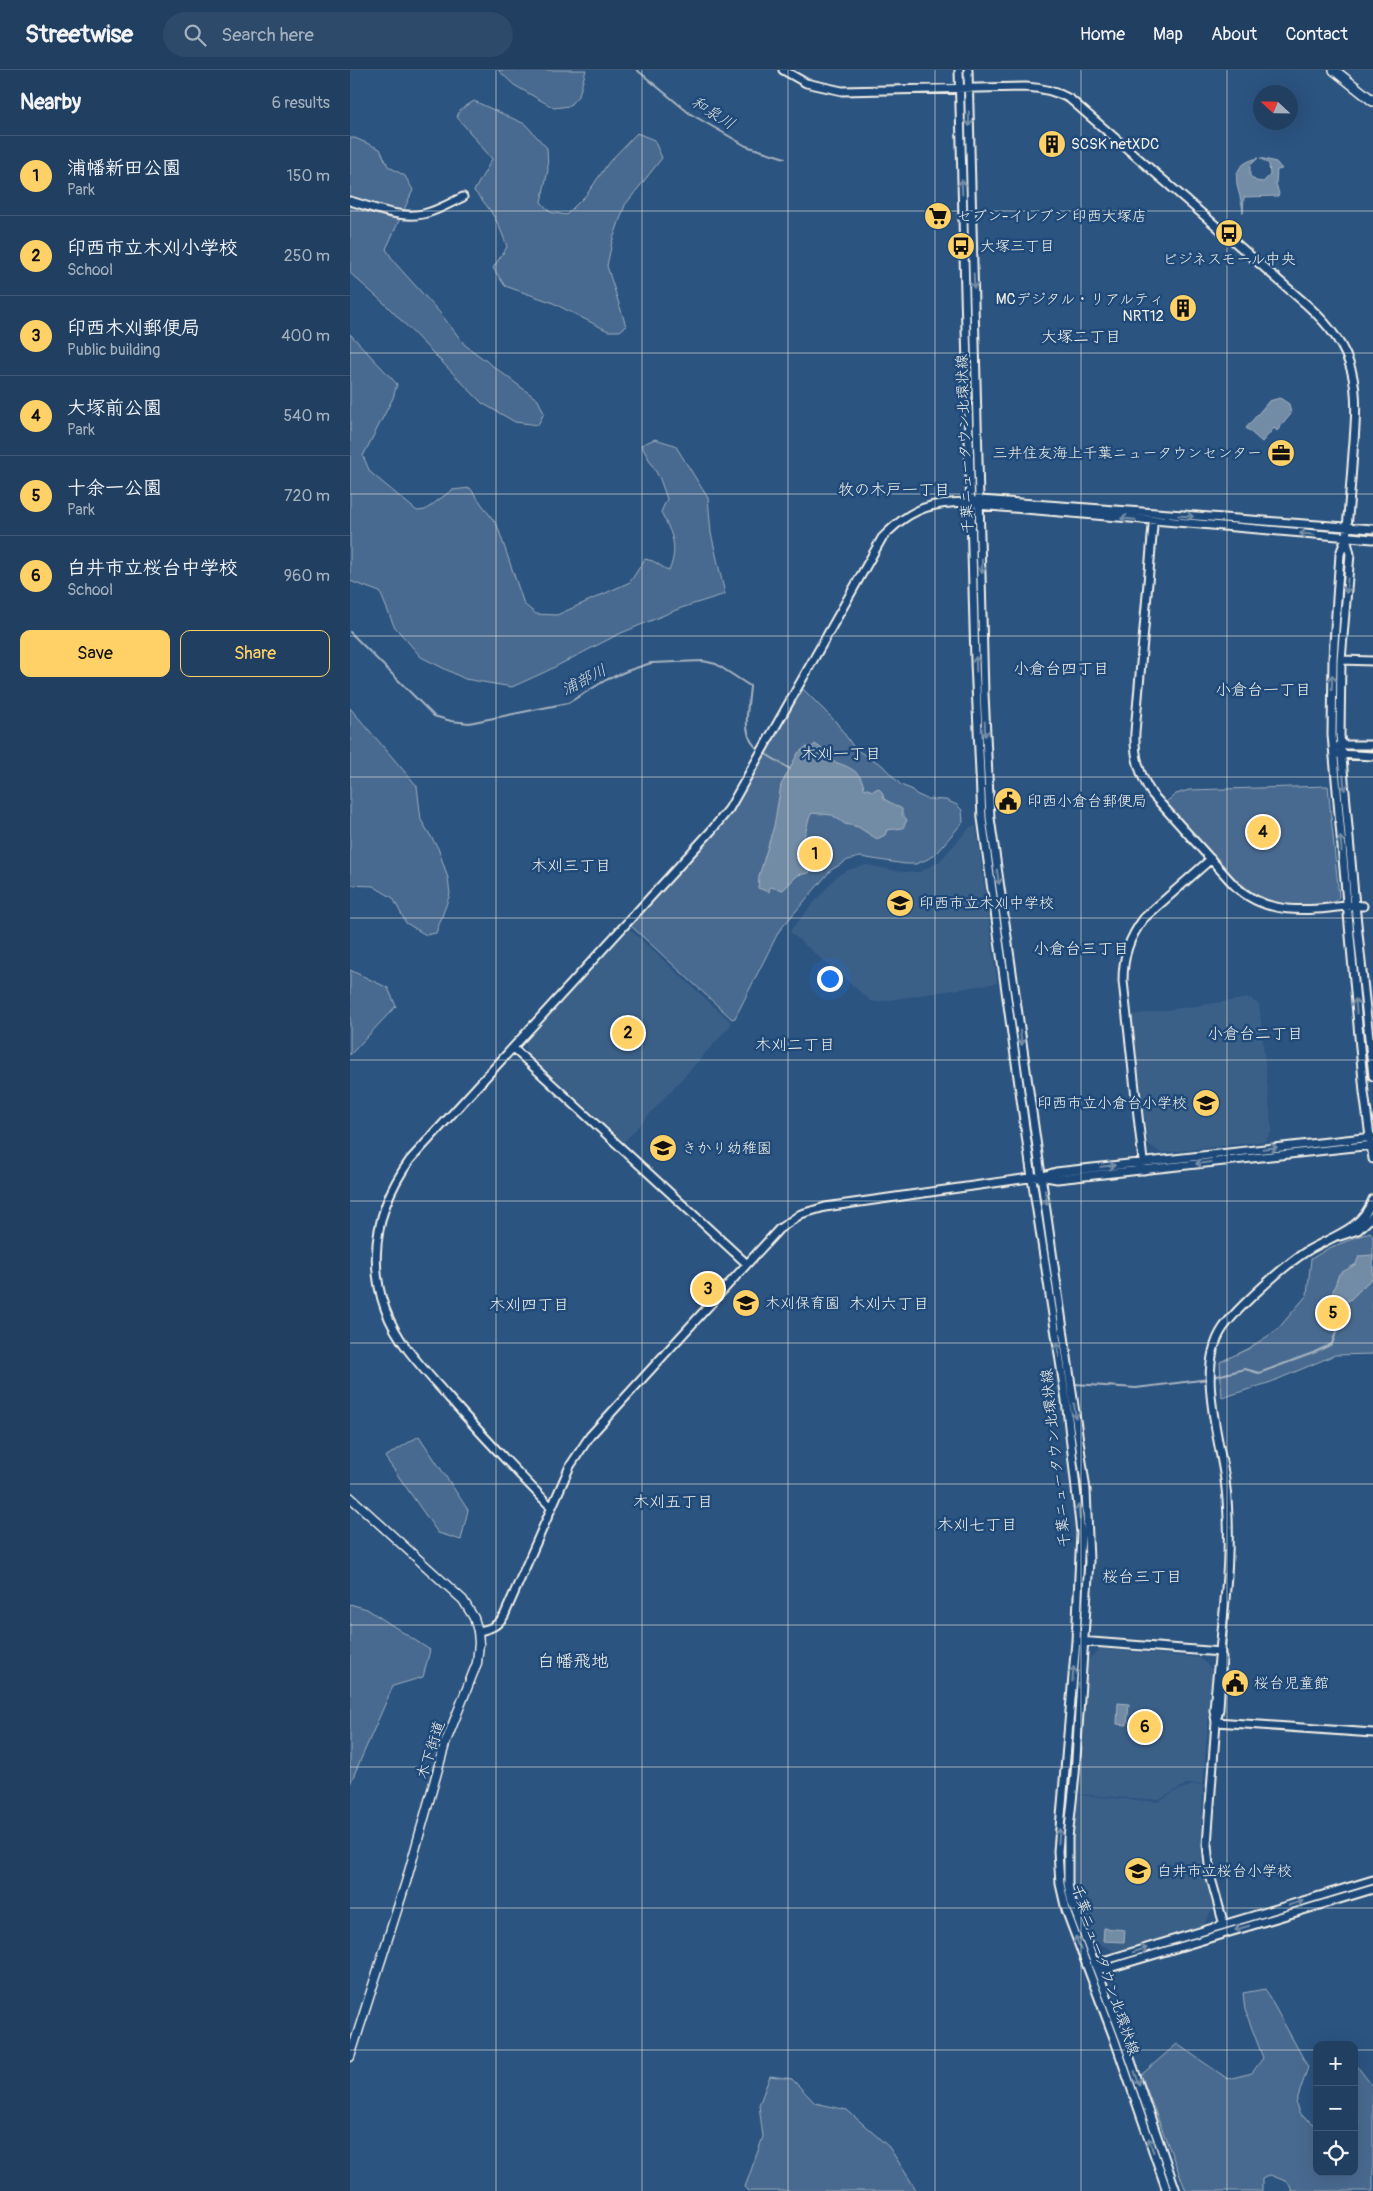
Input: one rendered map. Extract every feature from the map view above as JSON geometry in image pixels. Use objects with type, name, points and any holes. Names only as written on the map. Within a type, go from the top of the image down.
[{"type":"highway","points":[[1335,70],[1373,101]]},
{"type":"main road","points":[[1335,70],[1373,96]]},
{"type":"main road","name":"木下街道","points":[[350,1497],[456,1593],[468,1608],[478,1631],[479,1642],[477,1663],[445,1744],[406,1882],[350,2057]]},
{"type":"street","points":[[783,70],[806,83],[842,91],[1039,88],[1059,93],[1070,99],[1306,304],[1330,327],[1343,348],[1353,374],[1357,396],[1347,528],[1346,538],[1340,554],[1334,639],[1333,751],[1351,905],[1371,1036],[1373,1076]]},
{"type":"street","name":"千葉ニュータウン北環状線","points":[[959,70],[971,502],[986,818]]},
{"type":"street","name":"千葉ニュータウン北環状線","points":[[968,70],[980,503],[986,818]]},
{"type":"street","points":[[350,201],[398,213],[421,214],[433,211],[462,197]]},
{"type":"street","points":[[551,1507],[485,1438],[408,1351],[393,1328],[381,1297],[375,1259],[379,1223],[384,1205],[405,1166],[729,809],[882,538],[904,517],[918,510],[941,504],[971,502],[1373,540]]},
{"type":"street","points":[[1153,518],[1373,529]]},
{"type":"street","points":[[1153,518],[1135,732],[1136,761],[1144,781],[1152,794],[1240,891],[1268,906],[1298,910],[1363,903]]},
{"type":"street","points":[[1346,538],[1350,554],[1341,660],[1341,755],[1359,1037],[1372,1137],[1373,1159]]},
{"type":"street","points":[[1341,660],[1373,661]]},
{"type":"street","points":[[1333,751],[1341,745],[1373,746]]},
{"type":"street","points":[[1333,751],[1341,755],[1373,756]]},
{"type":"street","points":[[986,818],[987,828]]},
{"type":"street","name":"千葉ニュータウン北環状線","points":[[987,828],[1043,1176],[1086,1490],[1088,1561],[1058,1851],[1060,1884],[1066,1910],[1114,2038],[1167,2191]]},
{"type":"street","name":"千葉ニュータウン北環状線","points":[[987,828],[1032,1178],[1066,1400],[1077,1492],[1081,1552],[1080,1642],[1074,1774],[1068,1838],[1068,1878],[1072,1903],[1124,2041],[1176,2191]]},
{"type":"street","points":[[1144,1166],[1123,981],[1125,953],[1136,928],[1144,918],[1211,859]]},
{"type":"street","points":[[1359,1037],[1371,1036]]},
{"type":"street","points":[[513,1048],[747,1264]]},
{"type":"street","points":[[478,1631],[490,1630],[504,1616],[570,1466],[590,1436],[784,1225],[809,1211],[1043,1176],[1057,1179],[1372,1137]]},
{"type":"street","points":[[1144,1166],[1372,1145]]},
{"type":"street","points":[[1224,1925],[1210,1875],[1207,1845],[1216,1722],[1214,1710],[1218,1664],[1221,1652],[1229,1531],[1225,1480],[1210,1371],[1215,1346],[1222,1329],[1235,1313],[1278,1274],[1306,1252],[1339,1236],[1362,1220],[1373,1199]]},
{"type":"street","points":[[1339,1236],[1346,1236],[1358,1230],[1373,1216]]},
{"type":"street","points":[[1080,1642],[1221,1652]]},
{"type":"street","points":[[1216,1722],[1373,1733]]},
{"type":"street","points":[[1096,1968],[1103,1961],[1373,1880]]},
{"type":"street","points":[[1096,1968],[1106,1969],[1373,1889]]},
{"type":"shaded area","points":[[498,70],[586,70],[579,95],[569,106],[554,108],[514,85]]},
{"type":"shaded area","points":[[474,101],[525,124],[547,148],[548,170],[541,202],[550,212],[566,215],[587,194],[609,162],[637,133],[654,140],[662,158],[625,205],[612,242],[607,266],[626,326],[620,331],[608,331],[551,302],[505,286],[493,268],[507,247],[494,217],[486,204],[474,191],[492,159],[457,117],[460,110]]},
{"type":"shaded area","points":[[350,138],[355,138],[380,149],[388,166],[405,176],[413,190],[386,249],[395,263],[441,314],[465,345],[538,400],[544,413],[538,425],[515,422],[482,403],[386,305],[350,273]]},
{"type":"shaded area","points":[[1258,158],[1250,166],[1250,176],[1256,181],[1263,182],[1270,175],[1269,164],[1260,158],[1276,162],[1282,169],[1277,170],[1276,183],[1279,194],[1278,196],[1244,197],[1243,213],[1237,174],[1240,167]]},
{"type":"shaded area","points":[[350,334],[397,384],[393,398],[363,456],[370,472],[417,511],[425,510],[452,490],[470,488],[497,525],[524,604],[536,614],[557,615],[630,582],[645,559],[653,561],[669,571],[674,547],[661,512],[667,499],[660,479],[641,445],[655,439],[675,445],[708,498],[711,533],[725,594],[681,608],[619,634],[512,687],[465,679],[421,657],[394,626],[380,592],[350,581]]},
{"type":"shaded area","points":[[1280,398],[1289,404],[1291,414],[1277,431],[1274,428],[1262,442],[1246,428],[1269,401]]},
{"type":"shaded area","points":[[803,689],[836,722],[855,749],[882,765],[901,785],[911,789],[916,794],[927,799],[946,800],[957,805],[962,810],[963,822],[937,852],[928,859],[916,864],[860,857],[848,860],[831,870],[779,931],[735,1018],[732,1019],[631,926],[730,815]]},
{"type":"shaded area","points":[[350,708],[417,786],[421,820],[438,848],[448,878],[450,894],[436,933],[426,935],[406,923],[393,898],[373,886],[350,885]]},
{"type":"shaded area","points":[[815,744],[822,749],[824,758],[855,771],[859,775],[864,788],[873,791],[878,788],[882,792],[884,799],[902,809],[902,814],[907,820],[903,828],[887,830],[885,835],[877,839],[858,827],[845,824],[832,815],[812,813],[804,836],[811,843],[818,845],[816,862],[809,873],[798,875],[783,890],[770,887],[769,892],[758,888],[759,876],[774,826],[781,785],[798,753],[806,747],[812,747]]},
{"type":"shaded area","points":[[1328,786],[1339,897],[1335,902],[1313,905],[1292,906],[1278,904],[1263,899],[1248,889],[1218,861],[1166,802],[1176,794],[1189,790]]},
{"type":"shaded area","name":"印西市立木刈中学校","points":[[976,826],[997,983],[876,1002],[871,1001],[791,933],[790,931],[837,876],[848,870],[867,865],[901,872],[920,872],[940,861],[970,827]]},
{"type":"shaded area","points":[[629,929],[731,1022],[731,1025],[624,1142],[526,1051],[525,1041]]},
{"type":"shaded area","points":[[350,970],[388,988],[396,1006],[350,1055]]},
{"type":"shaded area","name":"印西市立小倉台小学校","points":[[1251,998],[1259,1004],[1272,1131],[1265,1141],[1161,1153],[1148,1144],[1132,1015]]},
{"type":"shaded area","points":[[1370,1232],[1373,1236],[1373,1354],[1335,1355],[1271,1382],[1222,1398],[1220,1362],[1248,1349],[1277,1330],[1307,1295],[1311,1259],[1329,1248]]},
{"type":"shaded area","points":[[1373,1255],[1373,1277],[1350,1300],[1339,1304],[1333,1300],[1332,1294],[1339,1274],[1356,1264],[1359,1256]]},
{"type":"shaded area","points":[[419,1436],[468,1510],[461,1540],[438,1533],[385,1457]]},
{"type":"shaded area","points":[[350,1604],[367,1609],[430,1650],[423,1677],[393,1686],[350,1784]]},
{"type":"shaded area","points":[[1100,1649],[1200,1658],[1212,1670],[1203,1784],[1186,1784],[1159,1800],[1076,1794],[1087,1661]]},
{"type":"shaded area","points":[[1118,1703],[1129,1704],[1127,1725],[1117,1724]]},
{"type":"shaded area","name":"白井市立桜台小学校","points":[[1193,1785],[1203,1785],[1201,1855],[1204,1877],[1213,1909],[1202,1927],[1114,1951],[1094,1941],[1075,1886],[1072,1845],[1076,1795],[1159,1802],[1176,1791]]},
{"type":"shaded area","points":[[1104,1928],[1125,1930],[1124,1942],[1103,1941]]},
{"type":"shaded area","points":[[1265,1989],[1308,2067],[1296,2103],[1299,2114],[1313,2123],[1313,2176],[1358,2176],[1358,2067],[1373,2087],[1373,2191],[1292,2191],[1288,2182],[1270,2175],[1262,2179],[1262,2191],[1186,2191],[1141,2075],[1177,2044],[1228,2079],[1252,2073],[1263,2058],[1245,2010],[1243,1993]]},
{"type":"shaded area","points":[[770,2076],[792,2079],[815,2103],[847,2110],[889,2147],[917,2191],[749,2191],[745,2187],[763,2137],[759,2105]]},
{"type":"waterway","name":"和泉川","points":[[637,70],[689,113],[746,146],[785,158]]},
{"type":"waterway","name":"浦部川","points":[[350,632],[434,716],[451,721],[469,723],[568,703],[606,680],[651,663],[703,661],[716,664],[750,686],[747,730],[749,738],[760,750]]},
{"type":"waterway","name":"浦部川","points":[[764,753],[790,769]]},
{"type":"waterway","points":[[1213,1377],[1245,1369],[1259,1373],[1332,1344],[1341,1303]]},
{"type":"waterway","points":[[1074,1384],[1136,1388],[1209,1379]]},
{"type":"place","name":"SCSK netXDC","points":[[1052,144]]},
{"type":"place","name":"セブン-イレブン 印西大塚店","points":[[938,216]]},
{"type":"place","name":"ビジネスモール中央","points":[[1229,233]]},
{"type":"place","name":"大塚三丁目","points":[[961,246]]},
{"type":"place","name":"MCデジタル・リアルティ NRT12","points":[[1183,308]]},
{"type":"place","name":"三井住友海上千葉ニュータウンセンター","points":[[1281,453]]},
{"type":"place","name":"印西小倉台郵便局","points":[[1008,801]]},
{"type":"place","name":"大塚前公園","points":[[1263,832]]},
{"type":"place","name":"浦幡新田公園","points":[[815,854]]},
{"type":"place","name":"印西市立木刈中学校","points":[[900,903]]},
{"type":"place","name":"印西市立木刈小学校","points":[[628,1033]]},
{"type":"place","name":"印西市立小倉台小学校","points":[[1206,1103]]},
{"type":"place","name":"きかり幼稚園","points":[[663,1148]]},
{"type":"place","name":"印西木刈郵便局","points":[[708,1289]]},
{"type":"place","name":"木刈保育園","points":[[746,1303]]},
{"type":"place","name":"十余一公園","points":[[1333,1313]]},
{"type":"place","name":"桜台児童館","points":[[1235,1683]]},
{"type":"place","name":"白井市立桜台中学校","points":[[1145,1727]]},
{"type":"place","name":"白井市立桜台小学校","points":[[1138,1871]]},
{"type":"district","name":"大塚二丁目","points":[[1081,337]]},
{"type":"district","name":"牧の木戸一丁目","points":[[894,490]]},
{"type":"district","name":"小倉台四丁目","points":[[1061,669]]},
{"type":"district","name":"小倉台一丁目","points":[[1263,690]]},
{"type":"district","name":"木刈一丁目","points":[[841,754]]},
{"type":"district","name":"木刈三丁目","points":[[571,866]]},
{"type":"district","name":"小倉台三丁目","points":[[1081,949]]},
{"type":"district","name":"小倉台二丁目","points":[[1255,1034]]},
{"type":"district","name":"木刈二丁目","points":[[795,1045]]},
{"type":"district","name":"木刈六丁目","points":[[889,1304]]},
{"type":"district","name":"木刈四丁目","points":[[529,1305]]},
{"type":"district","name":"木刈五丁目","points":[[673,1502]]},
{"type":"district","name":"木刈七丁目","points":[[977,1525]]},
{"type":"district","name":"桜台三丁目","points":[[1142,1577]]},
{"type":"district","name":"白幡飛地","points":[[573,1661]]}]
